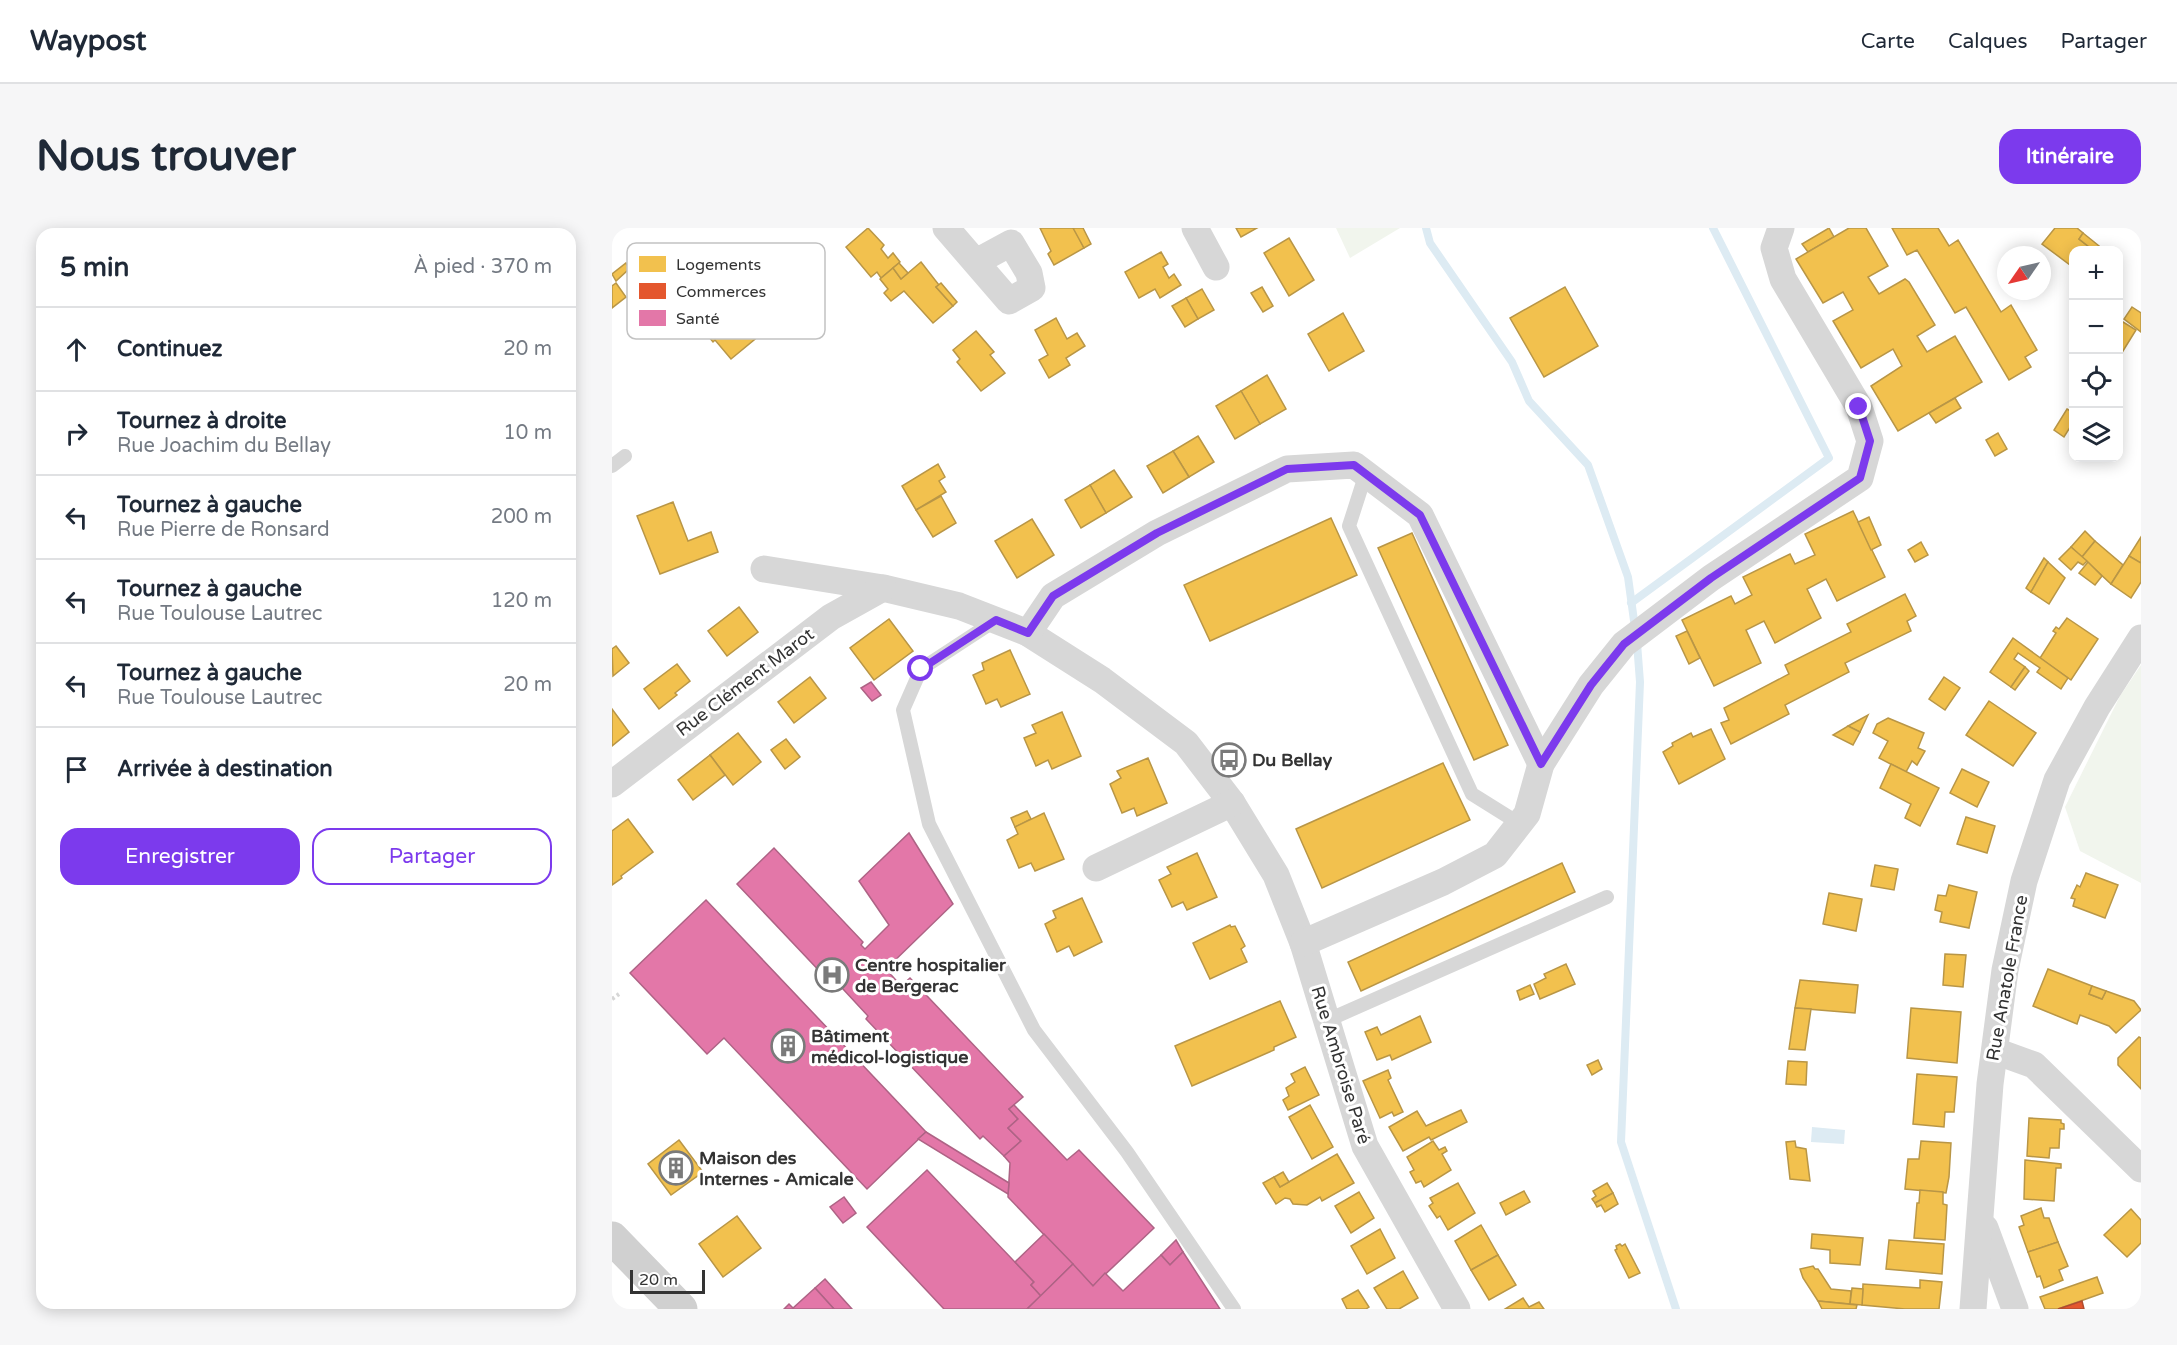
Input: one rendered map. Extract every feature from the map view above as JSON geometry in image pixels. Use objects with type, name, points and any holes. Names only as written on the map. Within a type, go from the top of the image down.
[{"type":"main road","points":[[612,1238],[681,1309]]},
{"type":"street","points":[[946,228],[976,262]]},
{"type":"street","points":[[1195,228],[1216,267]]},
{"type":"street","points":[[1303,943],[1443,882],[1495,855],[1527,814],[1541,764],[1591,685],[1624,644],[1711,578],[1860,478],[1870,441],[1859,407],[1783,279],[1774,248],[1781,228]]},
{"type":"street","points":[[1028,633],[1053,596],[1157,533],[1287,469],[1354,465],[1420,515],[1541,764]]},
{"type":"street","name":"Rue Ambroise Paré","points":[[764,569],[883,588],[959,606],[1028,633],[1102,680],[1186,743],[1232,803],[1276,874],[1303,943],[1365,1146],[1458,1309]]},
{"type":"street","name":"Rue Clément Marot","points":[[612,784],[831,617],[883,588]]},
{"type":"street","name":"Rue Anatole France","points":[[1974,1309],[1990,1084],[2006,970],[2024,881],[2057,780],[2097,707],[2141,638]]},
{"type":"street","points":[[1096,868],[1232,803]]},
{"type":"street","points":[[1995,1051],[2034,1065],[2141,1169]]},
{"type":"street","points":[[1981,1218],[2015,1309]]},
{"type":"lane","points":[[612,466],[626,456]]},
{"type":"lane","points":[[1366,473],[1349,526],[1472,794],[1520,824]]},
{"type":"lane","points":[[996,620],[921,669],[903,710],[929,824],[1034,1030],[1127,1152],[1234,1309]]},
{"type":"lane","points":[[1328,1020],[1607,897]]},
{"type":"path","points":[[612,999],[619,994]]},
{"type":"shaded area","points":[[1336,228],[1400,228],[1350,258]]},
{"type":"shaded area","points":[[2141,665],[2141,883],[2080,851],[2065,807],[2120,696]]},
{"type":"shaded area","points":[[1812,1127],[1845,1130],[1844,1144],[1811,1142]]},
{"type":"building: Logements","points":[[868,228],[884,245],[881,249],[888,258],[893,253],[900,262],[881,278],[877,272],[871,277],[846,247]]},
{"type":"building: Logements","points":[[1040,228],[1074,228],[1084,248],[1054,265],[1048,254],[1051,251]]},
{"type":"building: Logements","points":[[1073,228],[1083,228],[1091,244],[1084,248]]},
{"type":"building: Logements","points":[[1236,228],[1257,228],[1241,237]]},
{"type":"building: Logements","points":[[1829,228],[1834,237],[1808,252],[1802,244]]},
{"type":"building: Logements","points":[[1849,228],[1866,228],[1888,266],[1868,277],[1879,294],[1905,279],[1909,282],[1935,325],[1917,336],[1927,352],[1955,336],[1982,382],[1898,431],[1871,386],[1902,366],[1893,349],[1861,368],[1833,321],[1853,310],[1843,292],[1823,303],[1796,259]]},
{"type":"building: Logements","points":[[1892,228],[1938,228],[1949,246],[1958,240],[2001,312],[2011,305],[2037,350],[2025,357],[2031,367],[2009,380],[1966,307],[1955,313],[1917,250],[1907,255]]},
{"type":"building: Logements","points":[[2055,228],[2077,228],[2083,233],[2079,239],[2088,246],[2069,246],[2069,264],[2051,251],[2051,246],[2042,244]]},
{"type":"building: Logements","points":[[2083,233],[2099,246],[2088,246],[2079,239]]},
{"type":"building: Logements","points":[[1289,238],[1314,280],[1289,296],[1264,253]]},
{"type":"building: Logements","points":[[1161,252],[1168,264],[1163,267],[1169,278],[1174,274],[1181,285],[1160,298],[1155,289],[1139,298],[1125,272]]},
{"type":"building: Logements","points":[[921,262],[939,285],[936,287],[953,306],[933,323],[904,291],[891,301],[884,293],[888,289],[880,279],[893,268],[901,279]]},
{"type":"building: Logements","points":[[626,263],[627,271],[616,281],[612,274]]},
{"type":"building: Logements","points":[[899,263],[908,273],[901,279],[893,268]]},
{"type":"building: Logements","points":[[616,283],[626,297],[612,308],[612,286]]},
{"type":"building: Logements","points":[[941,283],[957,302],[953,306],[936,287]]},
{"type":"building: Logements","points":[[1262,287],[1273,306],[1263,312],[1251,293]]},
{"type":"building: Logements","points":[[1565,287],[1598,346],[1544,377],[1510,318]]},
{"type":"building: Logements","points":[[1202,289],[1214,310],[1198,319],[1186,298]]},
{"type":"building: Logements","points":[[1186,298],[1198,319],[1185,327],[1172,306]]},
{"type":"building: Logements","points":[[2132,307],[2141,313],[2141,332],[2124,319]]},
{"type":"building: Logements","points":[[1343,313],[1364,351],[1329,371],[1308,334]]},
{"type":"building: Logements","points":[[1056,318],[1067,339],[1077,333],[1085,346],[1066,358],[1070,365],[1049,378],[1039,360],[1048,355],[1035,330]]},
{"type":"building: Logements","points":[[2123,322],[2136,330],[2123,351]]},
{"type":"building: Logements","points":[[976,331],[994,352],[990,355],[1005,373],[981,391],[957,362],[960,359],[953,350]]},
{"type":"building: Logements","points":[[711,339],[755,339],[731,359],[715,340],[713,342]]},
{"type":"building: Logements","points":[[1267,375],[1286,409],[1260,424],[1241,391]]},
{"type":"building: Logements","points":[[1241,391],[1260,424],[1235,439],[1216,406]]},
{"type":"building: Logements","points":[[1955,398],[1961,408],[1936,423],[1929,413]]},
{"type":"building: Logements","points":[[2067,409],[2069,410],[2069,429],[2064,437],[2054,430]]},
{"type":"building: Logements","points":[[1998,433],[2007,449],[1995,456],[1986,440]]},
{"type":"building: Logements","points":[[1198,436],[1214,462],[1189,477],[1173,451]]},
{"type":"building: Logements","points":[[1173,451],[1189,477],[1163,493],[1147,466]]},
{"type":"building: Logements","points":[[938,464],[945,477],[939,481],[946,492],[916,510],[902,486]]},
{"type":"building: Logements","points":[[1114,470],[1132,497],[1106,513],[1090,485]]},
{"type":"building: Logements","points":[[1090,485],[1106,513],[1081,528],[1065,500]]},
{"type":"building: Logements","points":[[941,496],[956,523],[933,537],[916,510]]},
{"type":"building: Logements","points":[[673,502],[688,541],[711,532],[718,552],[660,574],[637,516]]},
{"type":"building: Logements","points":[[1853,511],[1885,577],[1837,601],[1826,579],[1807,589],[1821,618],[1775,643],[1764,621],[1746,630],[1761,663],[1714,686],[1682,620],[1731,596],[1735,604],[1752,595],[1743,577],[1790,554],[1795,564],[1815,555],[1805,534]]},
{"type":"building: Logements","points":[[1869,517],[1881,545],[1871,550],[1858,522]]},
{"type":"building: Logements","points":[[1331,518],[1357,575],[1210,641],[1184,585]]},
{"type":"building: Logements","points":[[1032,519],[1054,555],[1017,578],[995,541]]},
{"type":"building: Logements","points":[[2085,531],[2095,541],[2082,557],[2071,547]]},
{"type":"building: Logements","points":[[1412,533],[1508,745],[1474,760],[1378,548]]},
{"type":"building: Logements","points":[[2141,537],[2141,563],[2129,556]]},
{"type":"building: Logements","points":[[2095,541],[2123,565],[2111,584],[2082,557]]},
{"type":"building: Logements","points":[[1921,542],[1928,555],[1915,562],[1908,550]]},
{"type":"building: Logements","points":[[2071,547],[2087,561],[2083,565],[2078,562],[2071,570],[2059,559]]},
{"type":"building: Logements","points":[[2129,556],[2141,563],[2141,582],[2131,598],[2111,584]]},
{"type":"building: Logements","points":[[2044,558],[2048,562],[2031,592],[2026,588]]},
{"type":"building: Logements","points":[[2048,562],[2065,578],[2049,604],[2031,592]]},
{"type":"building: Logements","points":[[2088,562],[2102,576],[2095,585],[2079,573]]},
{"type":"building: Logements","points":[[1905,594],[1916,616],[1907,621],[1911,631],[1845,663],[1849,672],[1785,705],[1789,714],[1731,744],[1721,723],[1729,720],[1724,708],[1789,674],[1785,665],[1851,632],[1847,624]]},
{"type":"building: Logements","points":[[739,607],[758,632],[727,656],[708,631]]},
{"type":"building: Logements","points":[[2067,618],[2098,639],[2071,680],[2040,658],[2056,633],[2053,631],[2056,627],[2059,629]]},
{"type":"building: Logements","points":[[889,619],[913,651],[874,680],[850,648]]},
{"type":"building: Logements","points":[[1687,631],[1700,658],[1689,664],[1676,636]]},
{"type":"building: Logements","points":[[2013,638],[2068,678],[2061,689],[2037,672],[2040,668],[2018,653],[2014,659],[2025,667],[2011,687],[1990,672]]},
{"type":"building: Logements","points":[[616,646],[629,663],[613,676],[612,649]]},
{"type":"building: Logements","points":[[1010,650],[1030,694],[1001,707],[997,699],[986,704],[973,675],[984,670],[982,663]]},
{"type":"building: Logements","points":[[677,664],[690,681],[659,709],[644,689]]},
{"type":"building: Logements","points":[[2025,667],[2029,671],[2015,690],[2011,687]]},
{"type":"building: Logements","points":[[810,677],[826,698],[794,723],[778,702]]},
{"type":"building: Logements","points":[[1944,677],[1960,688],[1945,710],[1929,699]]},
{"type":"building: Logements","points":[[1989,701],[2036,733],[2013,766],[1966,735]]},
{"type":"building: Logements","points":[[612,709],[629,732],[612,746]]},
{"type":"building: Logements","points":[[1062,712],[1081,756],[1052,769],[1048,760],[1036,766],[1024,738],[1036,733],[1032,725]]},
{"type":"building: Logements","points":[[1868,715],[1860,732],[1848,726]]},
{"type":"building: Logements","points":[[1888,718],[1924,733],[1918,748],[1925,751],[1917,765],[1912,761],[1906,772],[1879,758],[1888,741],[1873,733],[1877,724]]},
{"type":"building: Logements","points":[[1848,726],[1860,732],[1853,745],[1833,735]]},
{"type":"building: Logements","points":[[1711,729],[1725,759],[1679,784],[1663,752],[1673,746],[1672,743],[1691,733],[1693,737]]},
{"type":"building: Logements","points":[[738,733],[761,762],[733,785],[710,755]]},
{"type":"building: Logements","points":[[786,739],[800,757],[785,769],[771,750]]},
{"type":"building: Logements","points":[[710,755],[725,775],[693,800],[678,780]]},
{"type":"building: Logements","points":[[1148,758],[1167,803],[1137,816],[1134,808],[1122,813],[1110,784],[1121,778],[1117,771]]},
{"type":"building: Logements","points":[[1443,763],[1470,820],[1322,888],[1296,829]]},
{"type":"building: Logements","points":[[1891,764],[1939,788],[1920,826],[1905,818],[1911,804],[1880,788]]},
{"type":"building: Logements","points":[[1962,769],[1989,782],[1977,807],[1950,793]]},
{"type":"building: Logements","points":[[1027,811],[1031,819],[1015,827],[1011,818]]},
{"type":"building: Logements","points":[[1044,813],[1064,859],[1035,871],[1031,863],[1019,868],[1007,840],[1018,834],[1015,827]]},
{"type":"building: Logements","points":[[1966,817],[1995,826],[1987,853],[1957,844]]},
{"type":"building: Logements","points":[[628,819],[653,852],[612,885],[612,831]]},
{"type":"building: Logements","points":[[1197,853],[1217,897],[1187,910],[1183,902],[1172,907],[1159,880],[1171,874],[1167,867]]},
{"type":"building: Logements","points":[[1562,863],[1575,892],[1361,991],[1348,962]]},
{"type":"building: Logements","points":[[1875,865],[1898,869],[1894,890],[1871,886]]},
{"type":"building: Logements","points":[[2086,873],[2118,885],[2105,918],[2073,906],[2075,899],[2071,898],[2077,885],[2080,887]]},
{"type":"building: Logements","points":[[1949,885],[1977,892],[1969,928],[1940,922],[1942,912],[1935,910],[1938,895],[1946,896]]},
{"type":"building: Logements","points":[[1829,893],[1862,899],[1856,931],[1823,924]]},
{"type":"building: Logements","points":[[1082,898],[1102,942],[1074,956],[1069,946],[1057,952],[1045,924],[1056,918],[1053,911]]},
{"type":"building: Logements","points":[[1230,925],[1235,926],[1245,946],[1241,949],[1247,962],[1210,979],[1193,943]]},
{"type":"building: Logements","points":[[1945,954],[1966,955],[1963,987],[1943,985]]},
{"type":"building: Logements","points":[[1566,964],[1575,984],[1540,999],[1534,984],[1546,978],[1544,974]]},
{"type":"building: Logements","points":[[2048,969],[2092,986],[2089,994],[2102,999],[2106,991],[2134,1001],[2141,1010],[2116,1033],[2109,1026],[2080,1015],[2077,1024],[2033,1006]]},
{"type":"building: Logements","points":[[1800,980],[1858,985],[1855,1013],[1795,1008]]},
{"type":"building: Logements","points":[[1530,985],[1534,994],[1520,1000],[1517,991]]},
{"type":"building: Logements","points":[[2092,986],[2106,991],[2102,999],[2089,994]]},
{"type":"building: Logements","points":[[1280,1001],[1296,1037],[1274,1047],[1274,1050],[1192,1086],[1175,1046]]},
{"type":"building: Logements","points":[[1795,1008],[1811,1009],[1805,1050],[1789,1049]]},
{"type":"building: Logements","points":[[1911,1008],[1961,1012],[1957,1063],[1907,1058]]},
{"type":"building: Logements","points":[[1420,1016],[1431,1042],[1392,1060],[1390,1055],[1377,1060],[1365,1032],[1377,1027],[1381,1035]]},
{"type":"building: Logements","points":[[2139,1037],[2141,1038],[2141,1089],[2118,1065],[2118,1058]]},
{"type":"building: Logements","points":[[1598,1060],[1602,1069],[1592,1075],[1587,1065]]},
{"type":"building: Logements","points":[[1788,1061],[1807,1062],[1806,1085],[1786,1084]]},
{"type":"building: Logements","points":[[1305,1067],[1319,1095],[1288,1110],[1283,1100],[1289,1096],[1286,1088],[1295,1082],[1291,1074]]},
{"type":"building: Logements","points":[[1388,1070],[1391,1078],[1388,1080],[1403,1112],[1394,1116],[1392,1112],[1380,1118],[1363,1081]]},
{"type":"building: Logements","points":[[1917,1074],[1957,1077],[1954,1112],[1945,1112],[1944,1127],[1913,1124]]},
{"type":"building: Logements","points":[[1310,1105],[1333,1147],[1312,1159],[1289,1117]]},
{"type":"building: Logements","points":[[1461,1110],[1467,1122],[1431,1140],[1429,1137],[1403,1151],[1389,1127],[1417,1111],[1426,1126]]},
{"type":"building: Logements","points":[[2029,1118],[2061,1120],[2064,1124],[2064,1129],[2060,1129],[2059,1148],[2050,1148],[2049,1158],[2027,1156]]},
{"type":"building: Logements","name":"Maison des Internes - Amicale","points":[[679,1140],[703,1172],[671,1195],[648,1164]]},
{"type":"building: Logements","points":[[1433,1141],[1439,1150],[1445,1147],[1447,1151],[1442,1154],[1451,1170],[1424,1187],[1421,1181],[1416,1183],[1410,1172],[1414,1170],[1407,1157]]},
{"type":"building: Logements","points":[[1795,1141],[1796,1147],[1806,1149],[1810,1181],[1790,1179],[1786,1142]]},
{"type":"building: Logements","points":[[1921,1141],[1951,1143],[1946,1193],[1905,1189],[1908,1159],[1919,1159]]},
{"type":"building: Logements","points":[[1337,1154],[1354,1183],[1322,1201],[1320,1197],[1307,1205],[1293,1204],[1290,1199],[1285,1198],[1276,1204],[1263,1183],[1274,1177],[1280,1187]]},
{"type":"building: Logements","points":[[2025,1160],[2061,1164],[2061,1168],[2056,1168],[2054,1201],[2024,1199]]},
{"type":"building: Logements","points":[[1283,1172],[1289,1182],[1280,1187],[1274,1177]]},
{"type":"building: Logements","points":[[1458,1183],[1475,1213],[1448,1230],[1440,1216],[1437,1218],[1429,1206],[1433,1203],[1430,1198]]},
{"type":"building: Logements","points":[[1607,1183],[1613,1193],[1595,1203],[1592,1199],[1596,1196],[1593,1191]]},
{"type":"building: Logements","points":[[1920,1190],[1943,1192],[1943,1204],[1947,1205],[1945,1240],[1914,1238]]},
{"type":"building: Logements","points":[[1524,1191],[1530,1202],[1506,1215],[1500,1203]]},
{"type":"building: Logements","points":[[1359,1192],[1374,1218],[1351,1233],[1335,1206]]},
{"type":"building: Logements","points":[[1613,1193],[1618,1204],[1605,1212],[1601,1205],[1597,1207],[1595,1203]]},
{"type":"building: Logements","points":[[2041,1208],[2044,1218],[2049,1218],[2058,1242],[2028,1252],[2019,1227],[2024,1225],[2021,1216]]},
{"type":"building: Logements","points":[[2131,1209],[2141,1220],[2141,1243],[2127,1257],[2104,1235]]},
{"type":"building: Logements","points":[[737,1216],[761,1248],[723,1277],[699,1244]]},
{"type":"building: Logements","points":[[1481,1225],[1498,1255],[1471,1270],[1455,1241]]},
{"type":"building: Logements","points":[[1380,1229],[1395,1258],[1367,1274],[1351,1246]]},
{"type":"building: Logements","points":[[1812,1234],[1863,1238],[1860,1265],[1830,1263],[1830,1250],[1811,1248]]},
{"type":"building: Logements","points":[[1889,1240],[1944,1244],[1942,1274],[1886,1269]]},
{"type":"building: Logements","points":[[2058,1242],[2068,1266],[2059,1270],[2063,1280],[2044,1288],[2040,1276],[2037,1277],[2028,1252]]},
{"type":"building: Logements","points":[[1620,1244],[1622,1246],[1625,1244],[1640,1273],[1629,1278],[1615,1250]]},
{"type":"building: Logements","points":[[1498,1255],[1516,1285],[1489,1300],[1471,1270]]},
{"type":"building: Logements","points":[[1813,1266],[1818,1269],[1831,1289],[1851,1291],[1850,1304],[1818,1301],[1800,1269]]},
{"type":"building: Logements","points":[[1403,1271],[1418,1298],[1399,1309],[1387,1309],[1374,1288]]},
{"type":"building: Logements","points":[[2097,1277],[2103,1293],[2058,1309],[2045,1309],[2040,1297]]},
{"type":"building: Logements","points":[[1920,1280],[1942,1282],[1939,1309],[1862,1305],[1863,1284],[1920,1288]]},
{"type":"building: Logements","points":[[1852,1288],[1863,1289],[1862,1305],[1850,1304]]},
{"type":"building: Logements","points":[[1358,1290],[1369,1307],[1347,1309],[1342,1299]]},
{"type":"building: Logements","points":[[1523,1298],[1529,1307],[1539,1302],[1544,1309],[1505,1309]]},
{"type":"building: Logements","points":[[1818,1301],[1857,1305],[1856,1309],[1822,1309]]},
{"type":"building: Commerces","points":[[2082,1301],[2084,1309],[2058,1309]]},
{"type":"building: Santé","points":[[871,682],[881,695],[872,701],[861,688]]},
{"type":"building: Santé","points":[[909,833],[953,904],[886,969],[901,986],[910,978],[1023,1097],[1009,1109],[1018,1119],[1008,1128],[1021,1141],[1004,1156],[983,1136],[980,1139],[866,1019],[868,1016],[830,975],[826,978],[737,884],[774,848],[863,942],[861,945],[865,949],[889,925],[859,881]]},
{"type":"building: Santé","name":"Bâtiment médicol-logistique","points":[[706,900],[926,1132],[867,1189],[724,1038],[707,1054],[630,973]]},
{"type":"building: Santé","points":[[1014,1105],[1067,1160],[1079,1150],[1154,1228],[1093,1286],[1008,1197],[1010,1163],[1004,1156],[1021,1141],[1008,1128],[1018,1119],[1009,1109]]},
{"type":"building: Santé","points":[[926,1132],[1009,1183],[1008,1194],[918,1139]]},
{"type":"building: Santé","points":[[927,1170],[1034,1282],[1031,1285],[1041,1296],[1027,1309],[944,1309],[867,1227]]},
{"type":"building: Santé","points":[[844,1197],[856,1213],[843,1223],[830,1207]]},
{"type":"building: Santé","points":[[1044,1234],[1073,1264],[1041,1296],[1031,1285],[1034,1282],[1015,1262]]},
{"type":"building: Santé","points":[[1176,1240],[1183,1252],[1170,1265],[1161,1255]]},
{"type":"building: Santé","points":[[1183,1252],[1220,1309],[1027,1309],[1073,1264],[1093,1286],[1105,1273],[1123,1291],[1161,1255],[1170,1265]]},
{"type":"building: Santé","points":[[825,1279],[852,1309],[834,1309],[815,1288]]},
{"type":"building: Santé","points":[[815,1288],[834,1309],[784,1309],[789,1304],[793,1308]]},
{"type":"waterway","points":[[1426,228],[1430,243],[1512,362],[1529,401],[1588,465],[1628,577],[1635,628]]},
{"type":"waterway","points":[[1631,603],[1829,458],[1713,228]]},
{"type":"waterway","points":[[1637,643],[1640,682],[1621,1142],[1676,1309]]},
{"type":"place","name":"Du Bellay","points":[[1229,760]]},
{"type":"place","name":"Centre hospitalier de Bergerac","points":[[832,975]]},
{"type":"place","name":"Bâtiment médicol-logistique","points":[[788,1046]]},
{"type":"place","name":"Maison des Internes - Amicale","points":[[676,1168]]},
{"type":"route","points":[[921,669],[996,620],[1028,633],[1053,596],[1157,533],[1287,469],[1354,465],[1420,515],[1541,764],[1591,685],[1624,644],[1711,578],[1860,478],[1870,441],[1859,407]]}]
